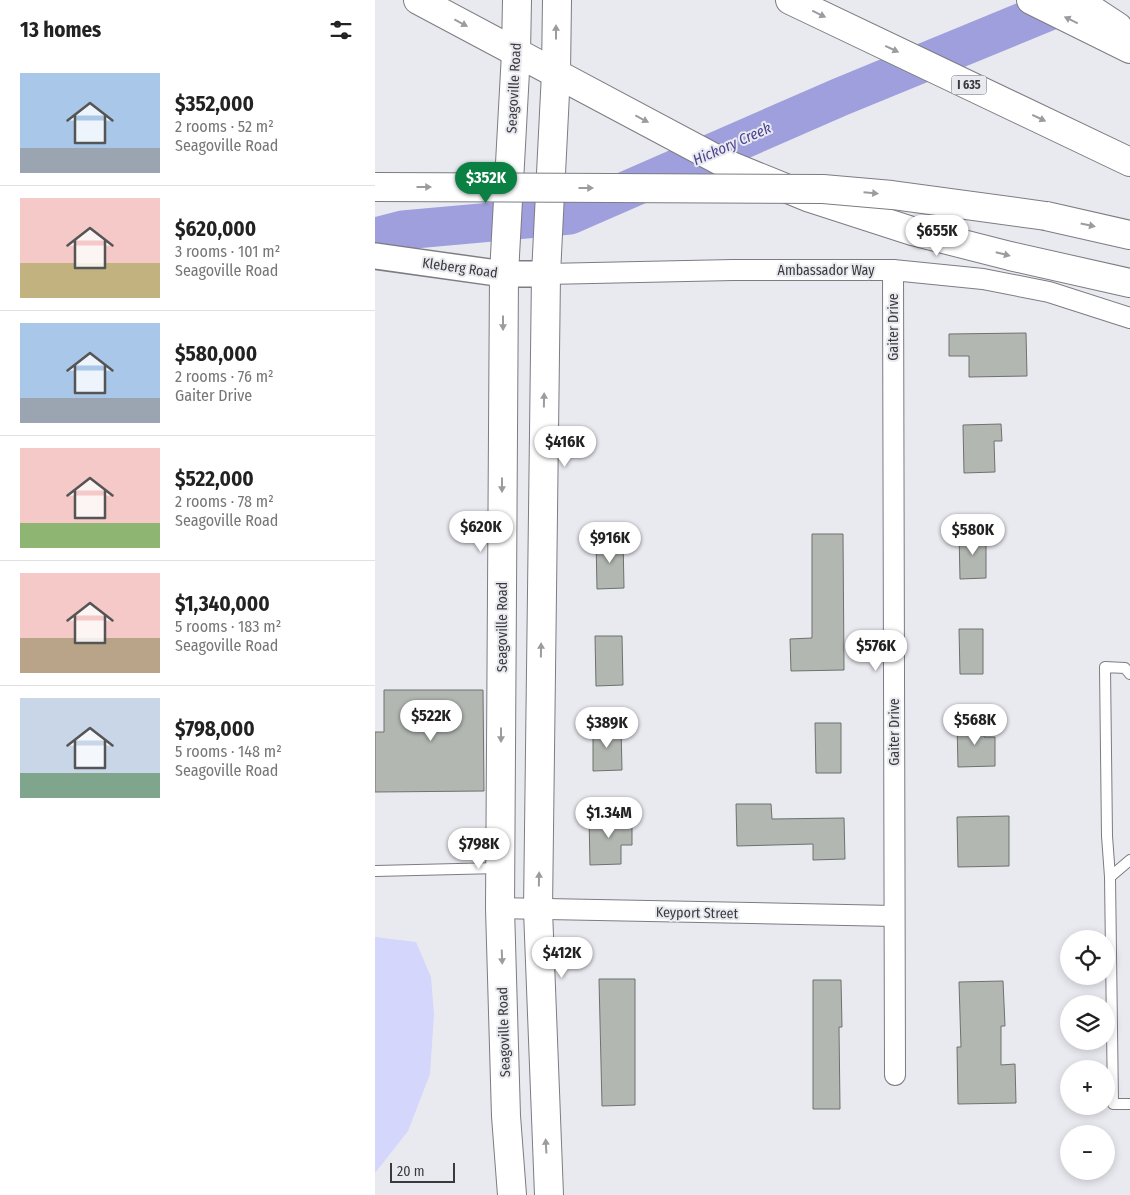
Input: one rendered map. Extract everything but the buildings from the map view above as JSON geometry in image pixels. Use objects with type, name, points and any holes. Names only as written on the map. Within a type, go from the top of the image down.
[{"type":"main road","points":[[418,0],[724,163],[810,198],[913,230],[1010,256],[1130,283]]},
{"type":"main road","name":"Seagoville Road","points":[[512,1195],[506,1116],[500,908],[504,274],[516,53],[517,0]]},
{"type":"main road","points":[[549,1195],[538,910],[546,274],[556,73],[557,0]]},
{"type":"main road","name":"I 635","points":[[790,0],[1130,162]]},
{"type":"main road","points":[[1031,0],[1130,49]]},
{"type":"main road","points":[[1077,0],[1130,35]]},
{"type":"main road","points":[[375,187],[823,189],[892,195],[1046,216],[1130,235]]},
{"type":"main road","points":[[501,699],[541,699]]},
{"type":"street","name":"Kleberg Road","points":[[375,256],[504,274],[546,274]]},
{"type":"street","name":"Ambassador Way","points":[[546,274],[723,270],[893,270],[983,279],[1049,292],[1130,318]]},
{"type":"street","name":"Gaiter Drive","points":[[893,270],[895,1075]]},
{"type":"street","name":"Keyport Street","points":[[500,908],[894,916]]},
{"type":"lane","points":[[1130,674],[1125,668],[1105,667],[1113,1104],[1130,1104]]},
{"type":"lane","points":[[1109,877],[1130,860]]},
{"type":"lane","points":[[375,871],[501,868]]},
{"type":"shaded area","points":[[375,937],[416,942],[431,977],[434,1014],[430,1074],[408,1131],[375,1173]]},
{"type":"waterway","name":"Hickory Creek","points":[[375,237],[403,230],[570,215],[840,97],[1076,0]]}]
